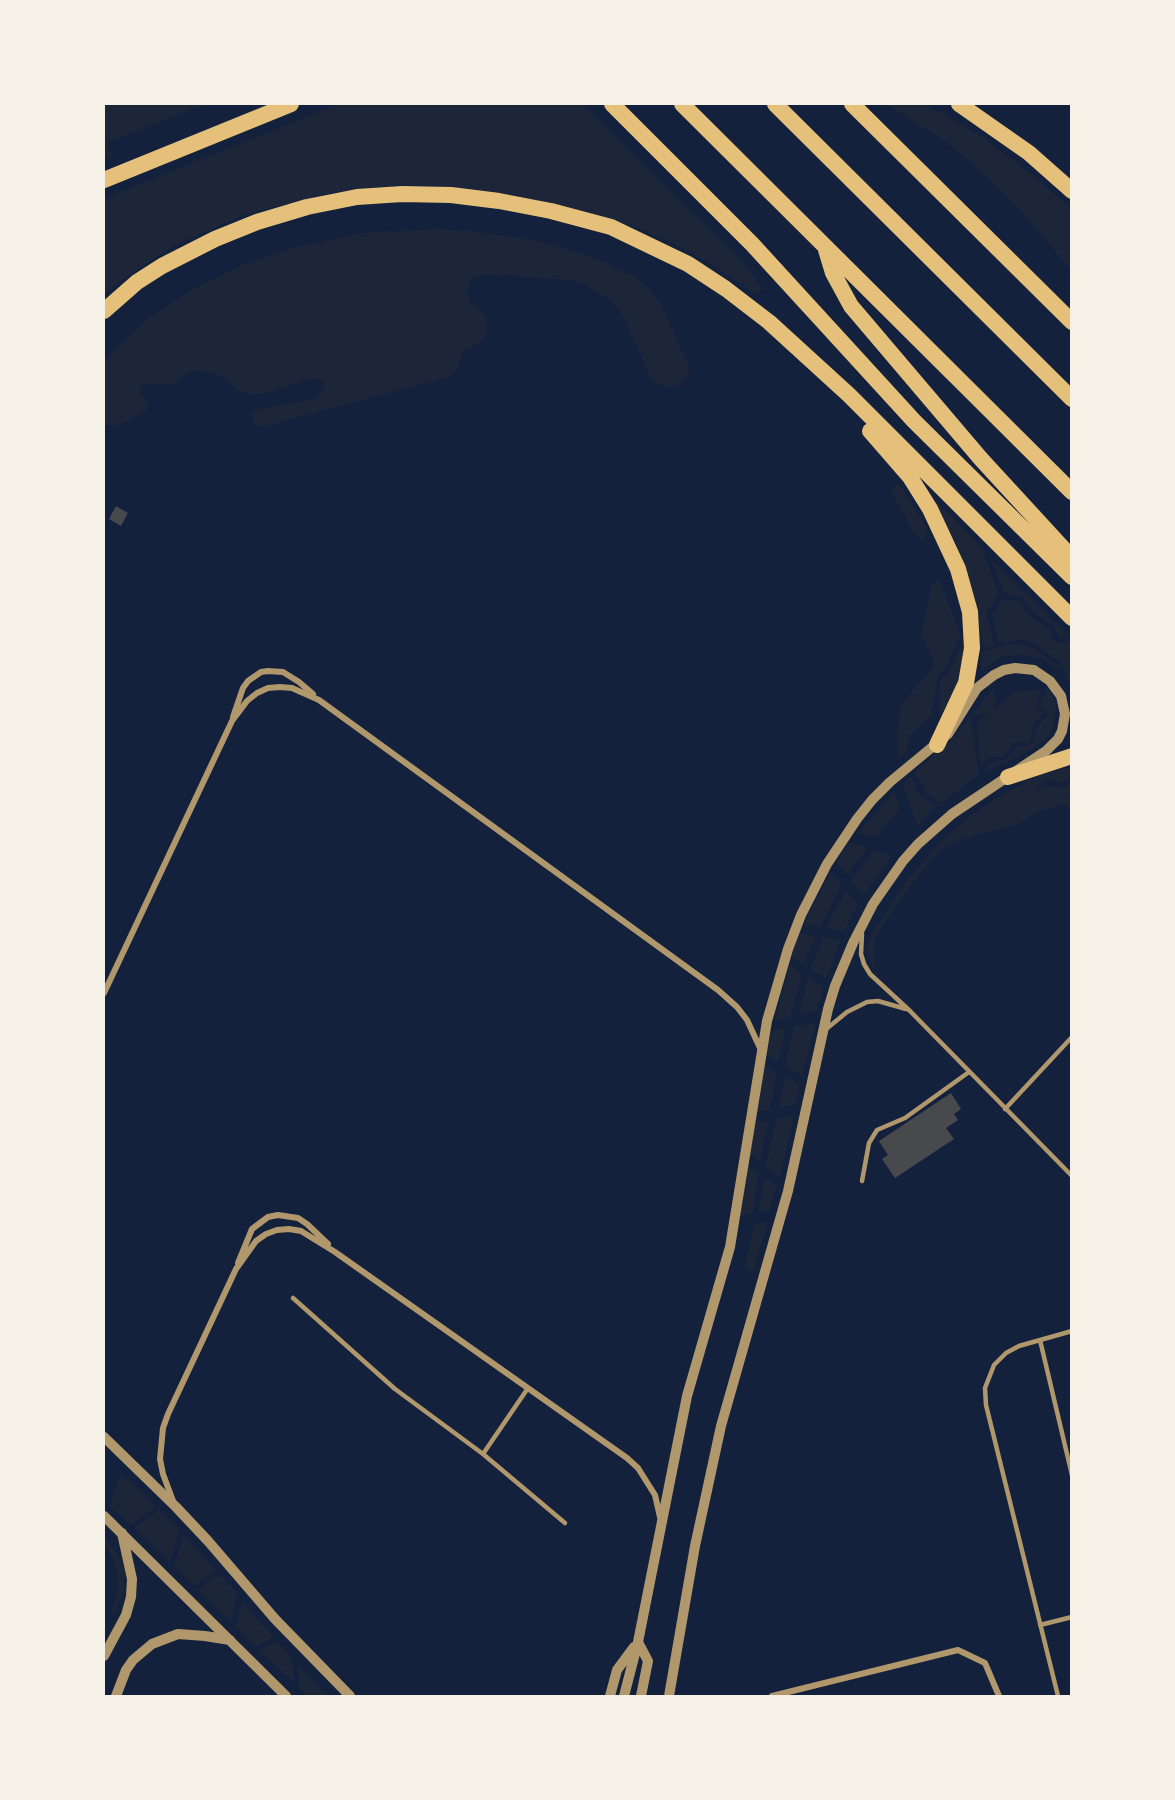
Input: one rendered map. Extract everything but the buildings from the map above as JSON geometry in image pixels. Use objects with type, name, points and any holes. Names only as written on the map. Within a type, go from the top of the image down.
[{"type":"highway","points":[[104,180],[291,104]]},
{"type":"highway","points":[[612,104],[752,244],[922,429],[1071,577]]},
{"type":"highway","points":[[682,104],[1071,492]]},
{"type":"highway","points":[[775,104],[1071,399]]},
{"type":"highway","points":[[852,104],[1071,322]]},
{"type":"highway","points":[[959,104],[1029,153],[1071,191]]},
{"type":"highway","points":[[104,309],[162,266],[215,239],[257,222],[307,207],[357,197],[402,194],[452,195],[550,211],[611,227],[657,247],[688,264],[769,322],[849,395],[1071,618]]},
{"type":"highway","points":[[825,247],[833,273],[851,306],[973,450],[1071,558]]},
{"type":"highway","points":[[800,351],[910,477],[930,509],[958,570],[970,612],[972,648],[970,666],[966,683],[937,745]]},
{"type":"highway","points":[[1008,777],[1071,756]]},
{"type":"street","points":[[624,1696],[638,1642],[687,1396],[729,1247],[767,1021],[788,949],[801,915],[842,839],[872,800],[890,782],[937,745],[958,720],[971,697],[984,681],[1015,668],[1034,670],[1057,688],[1064,705],[1064,723],[1053,746],[952,814],[918,844],[890,879],[864,922],[835,986],[788,1191],[735,1372],[708,1481],[669,1696]]},
{"type":"street","points":[[104,993],[232,721],[243,688],[254,676],[268,670],[283,672],[299,682],[319,700],[728,998],[747,1020],[762,1052]]},
{"type":"street","points":[[232,721],[247,700],[268,688],[292,688],[319,700]]},
{"type":"street","points":[[176,1507],[163,1474],[160,1459],[163,1428],[252,1229],[259,1222],[278,1215],[289,1215],[307,1224],[335,1252]]},
{"type":"street","points":[[236,1269],[256,1241],[277,1230],[289,1229],[301,1232],[335,1252],[638,1468],[655,1495],[661,1521]]},
{"type":"street","points":[[104,1437],[208,1540],[275,1619],[350,1696]]},
{"type":"street","points":[[104,1516],[286,1696]]},
{"type":"street","points":[[104,1656],[126,1615],[131,1597],[132,1579],[122,1533]]},
{"type":"street","points":[[116,1696],[129,1665],[152,1644],[178,1634],[230,1640]]},
{"type":"street","points":[[610,1696],[617,1670],[638,1642]]},
{"type":"street","points":[[638,1642],[648,1661],[641,1696]]},
{"type":"street","points":[[772,1696],[958,1650],[985,1663],[999,1696]]},
{"type":"lane","points":[[864,922],[861,942],[864,964],[870,974],[910,1011],[1071,1176]]},
{"type":"lane","points":[[823,1032],[847,1012],[867,1002],[878,1001],[910,1011]]},
{"type":"lane","points":[[1005,1109],[1071,1037]]},
{"type":"lane","points":[[862,1180],[869,1143],[877,1130],[905,1118],[969,1072]]},
{"type":"lane","points":[[293,1298],[395,1389],[483,1454],[565,1523]]},
{"type":"lane","points":[[1058,1696],[985,1396],[987,1380],[1000,1358],[1019,1346],[1071,1331]]},
{"type":"lane","points":[[1040,1340],[1071,1475]]},
{"type":"lane","points":[[483,1454],[528,1388]]},
{"type":"lane","points":[[1040,1625],[1071,1617]]},
{"type":"shaded area","points":[[104,104],[207,104],[106,143],[112,156],[104,160]]},
{"type":"shaded area","points":[[338,104],[583,104],[743,262],[763,289],[756,295],[711,264],[676,245],[636,227],[584,211],[465,189],[400,185],[335,192],[246,214],[173,246],[126,277],[104,295],[104,199]]},
{"type":"shaded area","points":[[886,104],[926,104],[986,140],[1068,206],[1072,210],[1071,270],[1021,211],[971,162],[942,139]]},
{"type":"shaded area","points":[[431,229],[465,230],[534,240],[593,257],[634,276],[649,288],[659,301],[690,368],[688,375],[680,384],[668,388],[652,382],[624,317],[609,299],[584,284],[570,280],[486,274],[474,277],[470,281],[467,292],[470,302],[484,314],[487,320],[487,333],[478,344],[463,351],[457,371],[449,377],[262,427],[253,422],[254,410],[317,398],[324,390],[323,382],[312,378],[264,394],[252,395],[237,390],[215,373],[197,370],[188,372],[174,385],[145,384],[141,386],[140,393],[149,405],[146,411],[120,425],[109,426],[104,423],[104,360],[147,319],[191,290],[242,265],[299,246],[362,233]]},
{"type":"shaded area","points":[[898,482],[927,528],[923,542],[913,532],[891,490]]},
{"type":"shaded area","points":[[933,497],[982,548],[999,594],[986,613],[995,646],[984,648],[974,596],[965,567]]},
{"type":"shaded area","points":[[990,558],[1070,637],[1059,637],[1054,626],[1034,613],[1022,597],[1005,594]]},
{"type":"shaded area","points":[[939,580],[961,636],[950,657],[948,667],[941,671],[938,677],[931,716],[909,736],[906,753],[898,759],[901,704],[934,667],[934,661],[921,635],[931,585]]},
{"type":"shaded area","points":[[1003,600],[1018,600],[1031,617],[1049,629],[1055,643],[1071,642],[1071,687],[1063,665],[1035,644],[1021,640],[998,643],[992,614]]},
{"type":"shaded area","points":[[1008,644],[1032,647],[1061,667],[1061,670],[1041,659],[1021,654],[1001,657],[981,671],[982,652]]},
{"type":"shaded area","points":[[962,645],[957,683],[939,717],[940,678],[947,676]]},
{"type":"shaded area","points":[[993,688],[996,700],[994,707],[988,713],[973,716],[971,719],[979,775],[941,803],[926,793],[914,773],[952,739]]},
{"type":"shaded area","points":[[1047,688],[1055,700],[1056,708],[1053,727],[1048,736],[1033,749],[985,772],[988,763],[1008,758],[1018,746],[1033,743],[1037,726],[1048,716],[1040,705]]},
{"type":"shaded area","points":[[1041,689],[1036,708],[1043,713],[1033,726],[1030,742],[1015,742],[1003,757],[988,757],[981,767],[977,728],[979,721],[1013,693]]},
{"type":"shaded area","points":[[1071,767],[1071,776],[1063,783],[1049,779],[1035,787],[1036,790],[1045,785],[1062,788],[1071,785],[1071,809],[1063,804],[1038,812],[1019,824],[962,839],[944,848],[925,867],[875,938],[873,951],[875,965],[872,966],[867,949],[870,937],[903,885],[941,841],[974,813],[998,797],[1037,776]]},
{"type":"shaded area","points":[[911,776],[919,795],[936,806],[918,827],[903,786]]},
{"type":"shaded area","points":[[894,791],[900,808],[876,837],[858,833]]},
{"type":"shaded area","points":[[850,842],[868,847],[847,875],[836,862]]},
{"type":"shaded area","points":[[875,850],[892,855],[863,896],[851,881]]},
{"type":"shaded area","points":[[831,871],[842,884],[820,927],[804,924]]},
{"type":"shaded area","points":[[846,890],[858,904],[844,931],[826,928]]},
{"type":"shaded area","points":[[799,933],[816,936],[803,964],[791,956]]},
{"type":"shaded area","points":[[824,937],[840,940],[826,979],[810,969]]},
{"type":"shaded area","points":[[790,965],[802,973],[790,1017],[775,1021]]},
{"type":"shaded area","points":[[808,976],[824,987],[817,1010],[799,1015]]},
{"type":"shaded area","points":[[816,1023],[802,1076],[785,1066],[794,1027]]},
{"type":"shaded area","points":[[786,1028],[778,1062],[766,1055],[772,1031]]},
{"type":"shaded area","points":[[764,1064],[777,1072],[770,1110],[755,1112]]},
{"type":"shaded area","points":[[785,1076],[800,1085],[795,1105],[779,1108]]},
{"type":"shaded area","points":[[794,1116],[780,1177],[766,1167],[776,1119]]},
{"type":"shaded area","points":[[768,1121],[760,1162],[750,1155],[754,1123]]},
{"type":"shaded area","points":[[748,1166],[759,1173],[752,1213],[741,1216]]},
{"type":"shaded area","points":[[765,1177],[777,1185],[769,1210],[758,1212]]},
{"type":"shaded area","points":[[768,1221],[752,1274],[745,1266],[755,1223]]},
{"type":"shaded area","points":[[121,1473],[156,1506],[131,1525],[109,1506]]},
{"type":"shaded area","points":[[159,1510],[179,1530],[170,1562],[134,1528]]},
{"type":"shaded area","points":[[183,1534],[217,1571],[194,1585],[174,1566]]},
{"type":"shaded area","points":[[104,1537],[118,1555],[124,1572],[124,1590],[114,1614],[111,1613],[118,1592],[118,1575],[111,1553],[104,1544]]},
{"type":"shaded area","points":[[219,1574],[237,1593],[231,1622],[198,1589]]},
{"type":"shaded area","points":[[242,1602],[273,1637],[256,1647],[236,1627]]},
{"type":"shaded area","points":[[277,1641],[293,1660],[294,1682],[259,1650]]},
{"type":"shaded area","points":[[299,1666],[328,1696],[308,1696],[299,1688]]}]
